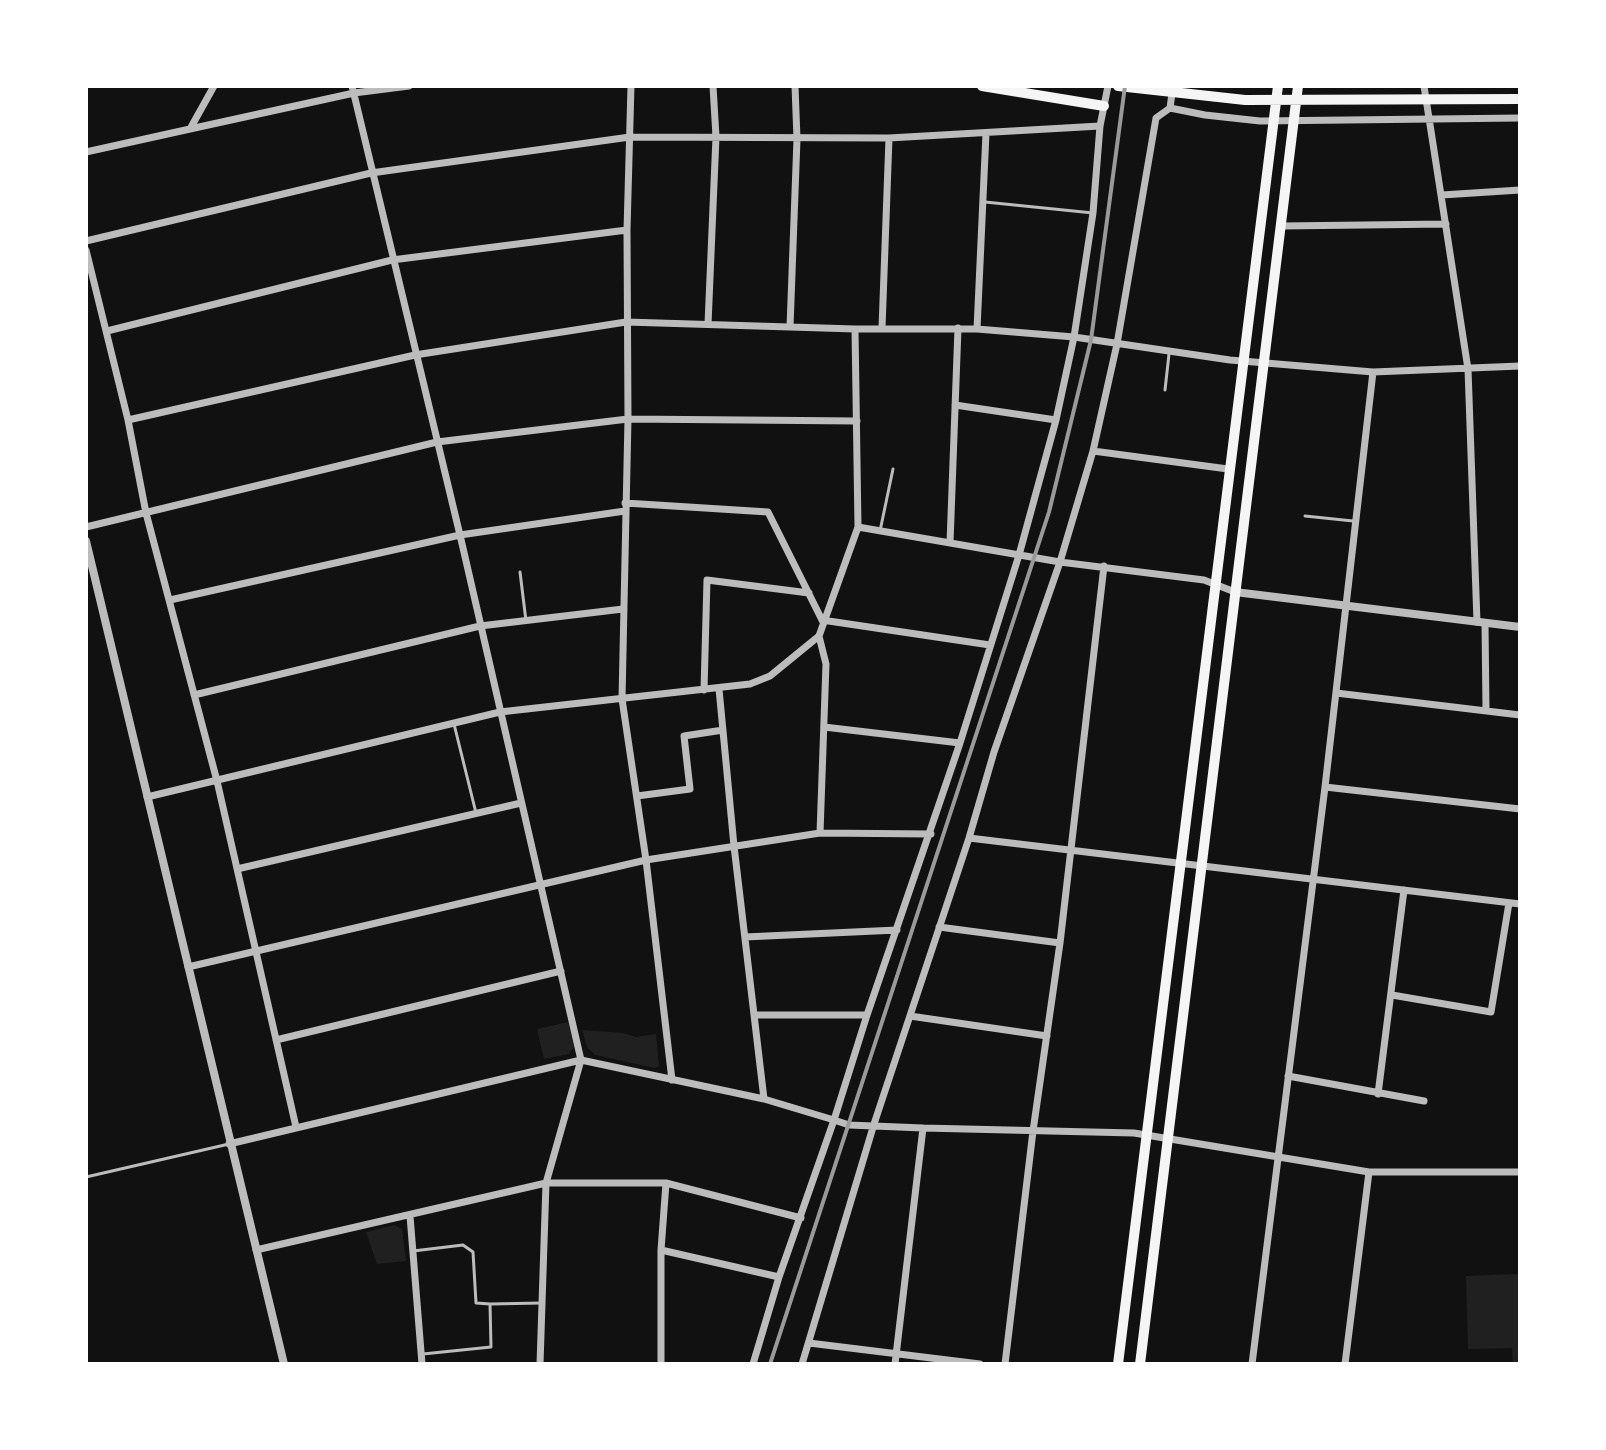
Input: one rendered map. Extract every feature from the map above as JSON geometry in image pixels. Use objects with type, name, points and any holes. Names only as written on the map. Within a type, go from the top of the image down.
[{"type":"main road","points":[[982,86],[1104,106]]},
{"type":"main road","points":[[1118,86],[1245,100],[1520,99]]},
{"type":"main road","points":[[1118,1364],[1278,86]]},
{"type":"main road","points":[[1140,1364],[1298,86]]},
{"type":"street","points":[[190,129],[214,86]]},
{"type":"street","points":[[86,152],[353,90],[409,86]]},
{"type":"street","points":[[631,86],[622,699],[646,860],[672,1080]]},
{"type":"street","points":[[708,324],[716,137],[713,86]]},
{"type":"street","points":[[790,327],[797,139],[795,86]]},
{"type":"street","points":[[753,1364],[779,1277],[931,834],[1019,555],[1056,420],[1074,337],[1093,213],[1100,126],[1108,86]]},
{"type":"street","points":[[802,1364],[874,1124],[969,838],[994,752],[1060,562],[1093,451],[1117,344],[1156,118],[1170,108],[1173,86]]},
{"type":"street","points":[[1424,86],[1468,369],[1486,711]]},
{"type":"street","points":[[353,90],[581,1060],[546,1183],[540,1364]]},
{"type":"street","points":[[1170,108],[1205,115],[1275,120],[1520,118]]},
{"type":"street","points":[[86,241],[371,173],[630,137],[889,138],[1100,126]]},
{"type":"street","points":[[977,329],[986,133]]},
{"type":"street","points":[[882,328],[889,138]]},
{"type":"street","points":[[1442,195],[1520,190]]},
{"type":"street","points":[[1281,226],[1446,224]]},
{"type":"street","points":[[107,331],[392,260],[627,230]]},
{"type":"street","points":[[86,250],[128,420],[146,513],[217,781],[296,1127]]},
{"type":"street","points":[[128,420],[415,355],[626,322],[855,329],[977,329],[1074,337],[1243,361],[1373,372],[1520,366]]},
{"type":"street","points":[[950,543],[958,328]]},
{"type":"street","points":[[820,833],[826,664],[819,636],[822,620],[858,527],[855,329]]},
{"type":"street","points":[[1252,1364],[1325,787],[1373,372]]},
{"type":"street","points":[[955,405],[1056,420]]},
{"type":"street","points":[[86,527],[437,442],[628,419],[857,421]]},
{"type":"street","points":[[1093,451],[1228,469]]},
{"type":"street","points":[[170,600],[460,535],[625,507],[768,512],[822,620]]},
{"type":"street","points":[[858,527],[1060,562],[1216,583],[1235,592],[1520,627]]},
{"type":"street","points":[[86,541],[284,1364]]},
{"type":"street","points":[[1005,1364],[1033,1131],[1060,943],[1104,566]]},
{"type":"street","points":[[704,690],[707,580],[809,593]]},
{"type":"street","points":[[194,695],[480,626],[623,609]]},
{"type":"street","points":[[822,620],[990,645]]},
{"type":"street","points":[[147,797],[500,712],[750,684],[770,676],[819,636]]},
{"type":"street","points":[[719,689],[764,1099]]},
{"type":"street","points":[[1336,693],[1520,715]]},
{"type":"street","points":[[824,727],[960,743]]},
{"type":"street","points":[[637,796],[690,789],[684,736],[723,730]]},
{"type":"street","points":[[1325,787],[1520,809]]},
{"type":"street","points":[[237,869],[521,803]]},
{"type":"street","points":[[188,967],[646,860],[820,833],[931,834]]},
{"type":"street","points":[[969,838],[1520,904]]},
{"type":"street","points":[[1378,1094],[1404,890]]},
{"type":"street","points":[[1392,995],[1491,1012],[1509,903]]},
{"type":"street","points":[[939,927],[1060,943]]},
{"type":"street","points":[[745,937],[897,930]]},
{"type":"street","points":[[276,1040],[561,971]]},
{"type":"street","points":[[754,1015],[867,1015]]},
{"type":"street","points":[[910,1016],[1047,1036]]},
{"type":"street","points":[[229,1144],[581,1060],[764,1099],[849,1125],[1146,1134],[1278,1159],[1369,1172],[1520,1172]]},
{"type":"street","points":[[1288,1076],[1424,1101]]},
{"type":"street","points":[[895,1364],[923,1128]]},
{"type":"street","points":[[1345,1364],[1369,1172]]},
{"type":"street","points":[[256,1250],[546,1183],[666,1183],[801,1218]]},
{"type":"street","points":[[661,1364],[661,1250],[666,1183]]},
{"type":"street","points":[[410,1216],[422,1364]]},
{"type":"street","points":[[661,1250],[779,1277]]},
{"type":"street","points":[[809,1343],[980,1364]]},
{"type":"lane","points":[[983,202],[1093,213]]},
{"type":"lane","points":[[1165,390],[1170,351]]},
{"type":"lane","points":[[880,531],[893,469]]},
{"type":"lane","points":[[1305,516],[1355,521]]},
{"type":"lane","points":[[520,572],[526,621]]},
{"type":"lane","points":[[454,723],[476,813]]},
{"type":"lane","points":[[86,1177],[229,1144]]},
{"type":"lane","points":[[413,1251],[463,1245],[473,1252],[476,1303],[542,1303]]},
{"type":"lane","points":[[421,1355],[491,1347],[490,1304]]},
{"type":"shaded area","points":[[568,1022],[574,1047],[569,1054],[544,1059],[537,1029]]},
{"type":"shaded area","points":[[582,1030],[636,1037],[656,1034],[659,1066],[655,1068],[595,1055],[587,1047]]},
{"type":"shaded area","points":[[395,1225],[402,1229],[406,1261],[377,1264],[366,1232]]},
{"type":"shaded area","points":[[1520,1274],[1520,1364],[1513,1364],[1512,1348],[1468,1349],[1466,1276]]},
{"type":"railway","points":[[770,1364],[1049,512],[1091,340],[1125,86]]}]
